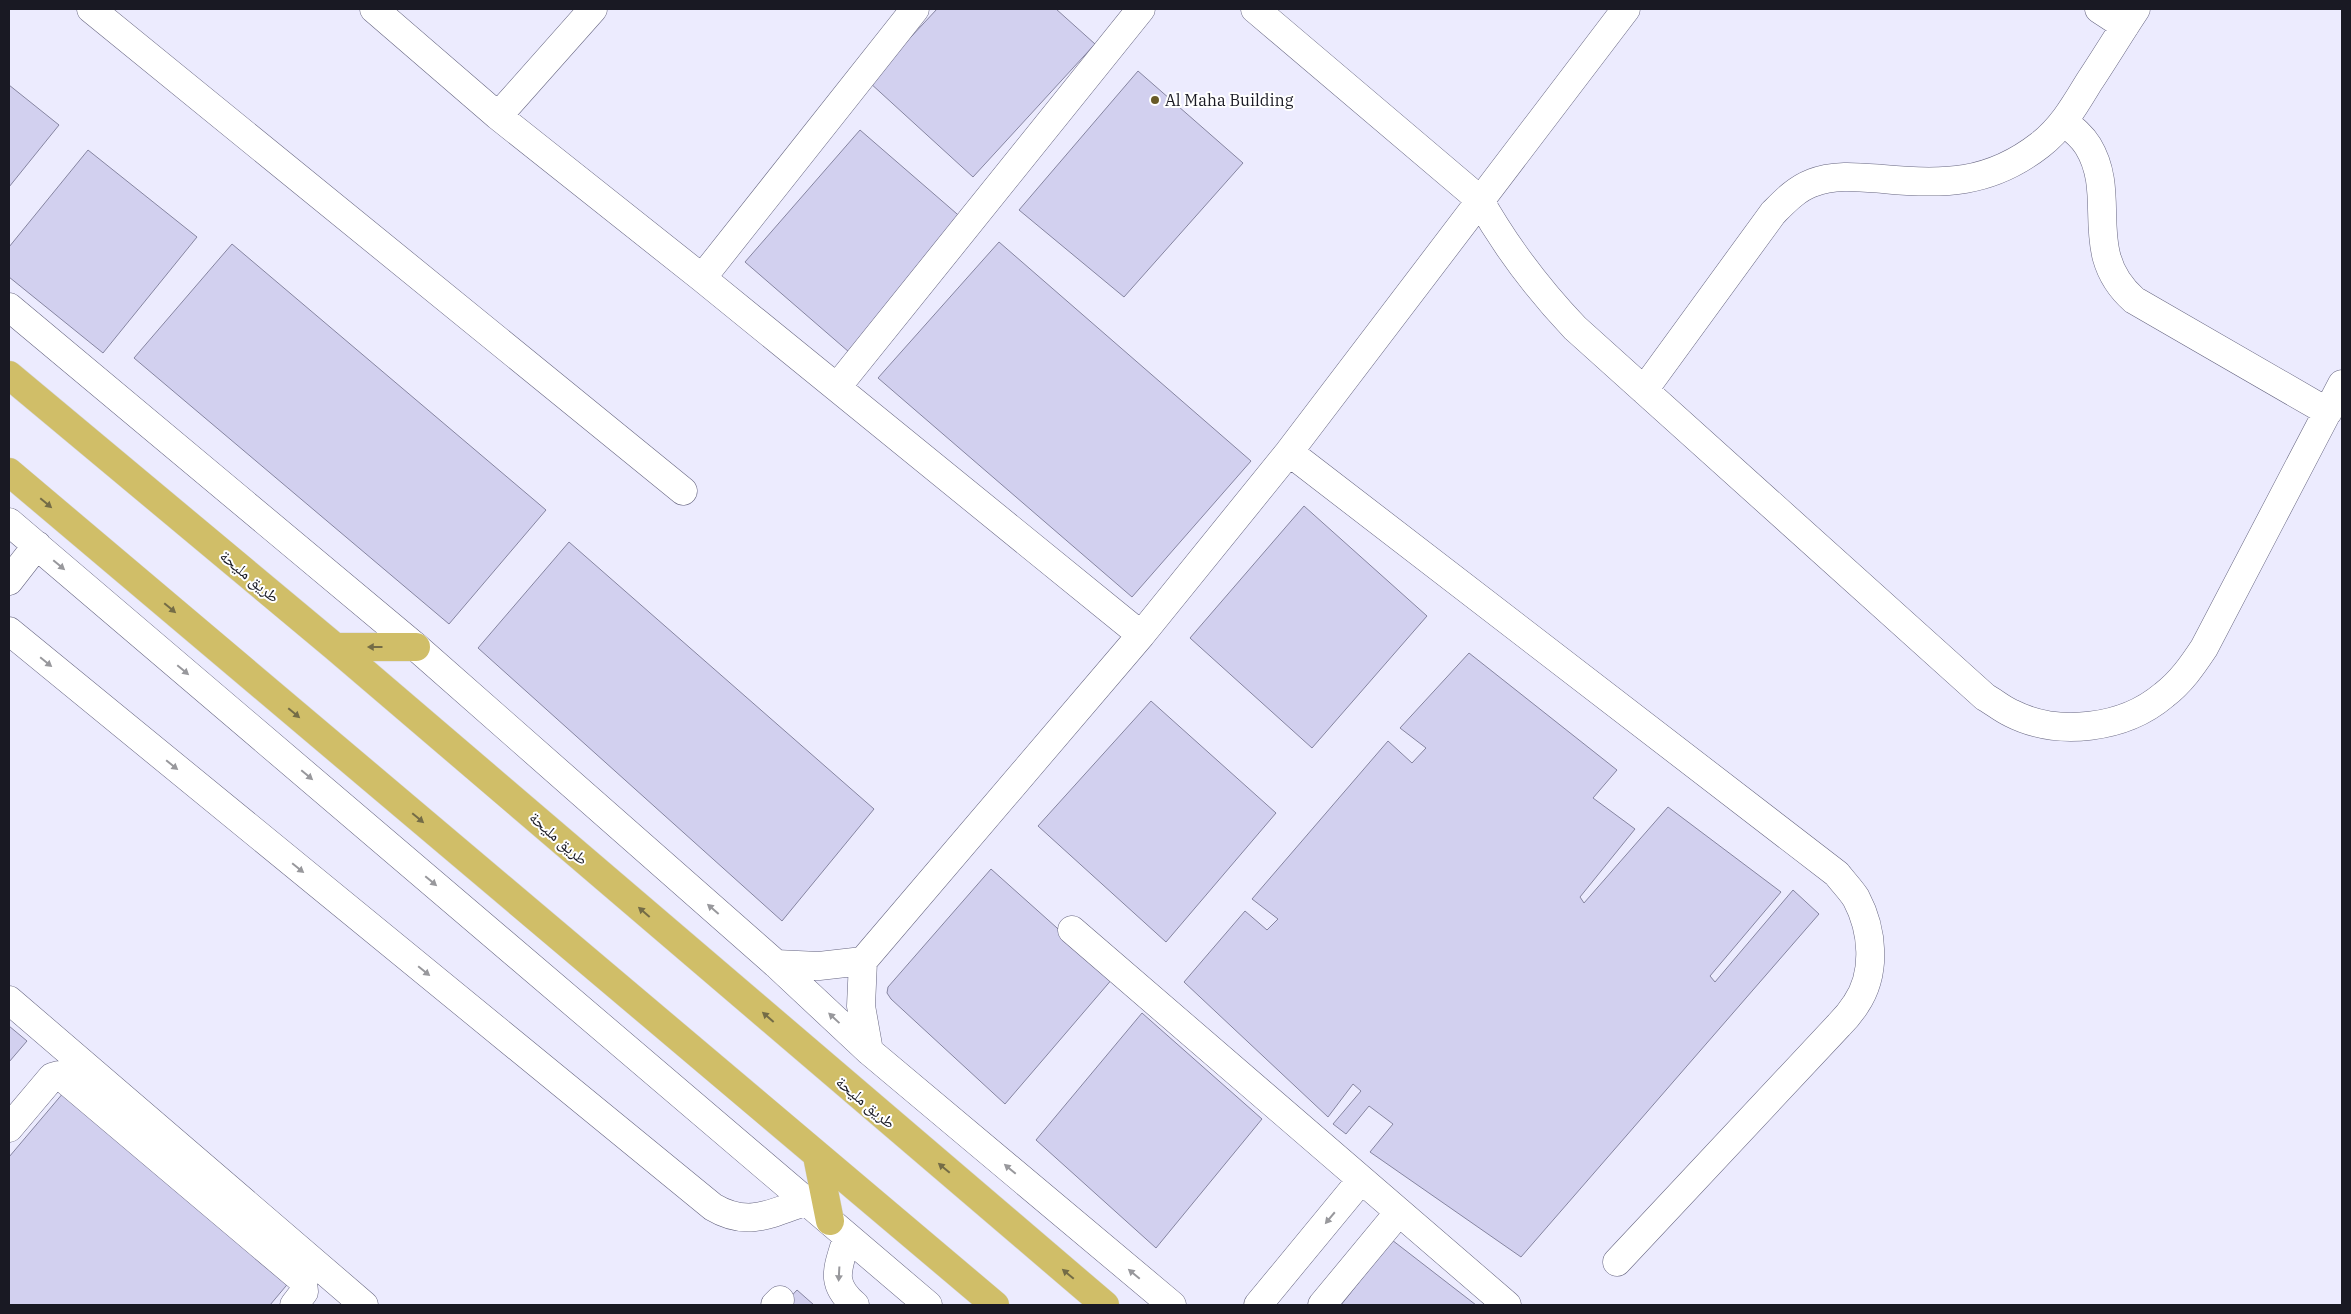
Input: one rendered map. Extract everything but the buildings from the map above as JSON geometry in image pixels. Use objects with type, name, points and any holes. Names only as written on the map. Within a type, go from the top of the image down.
[{"type":"main road","name":"طريق مليحة","points":[[9,375],[335,647],[1105,1305]]},
{"type":"main road","points":[[9,472],[995,1305]]},
{"type":"main road","points":[[335,647],[416,647]]},
{"type":"main road","points":[[817,1156],[838,1229]]},
{"type":"street","points":[[91,9],[683,491]]},
{"type":"street","points":[[374,9],[498,116],[702,278],[1141,635]]},
{"type":"street","points":[[498,116],[593,9]]},
{"type":"street","points":[[702,278],[915,9]]},
{"type":"street","points":[[837,387],[1141,9]]},
{"type":"street","points":[[1255,9],[1479,199],[1508,247],[1547,299],[1575,328],[1985,697],[2020,716],[2042,724],[2074,727],[2106,723],[2136,713],[2163,696],[2186,675],[2204,648],[2342,384]]},
{"type":"street","points":[[869,1051],[861,1006],[863,961],[1141,635],[1289,452],[1399,309],[1479,199],[1626,9]]},
{"type":"street","points":[[1644,390],[1773,213],[1790,196],[1811,183],[1834,177],[1858,177],[1924,183],[1956,182],[1987,175],[2016,162],[2041,144],[2064,122],[2130,18],[2099,9]]},
{"type":"street","points":[[2064,122],[2077,132],[2088,145],[2095,161],[2099,177],[2106,258],[2111,274],[2121,288],[2134,300],[2328,412]]},
{"type":"street","points":[[9,307],[416,647],[776,964],[869,1051],[1172,1305]]},
{"type":"street","points":[[1289,452],[1837,874],[1855,896],[1867,921],[1871,950],[1867,977],[1857,1004],[1617,1262]]},
{"type":"street","points":[[9,522],[928,1305]]},
{"type":"street","points":[[9,581],[37,546]]},
{"type":"street","points":[[9,631],[713,1207],[725,1214],[751,1219],[806,1201]]},
{"type":"street","points":[[1072,930],[1507,1305]]},
{"type":"street","points":[[776,964],[819,966],[863,961]]},
{"type":"street","points":[[9,1000],[364,1305]]},
{"type":"street","points":[[9,1128],[52,1077],[62,1077],[300,1278],[303,1282],[304,1292],[294,1305]]},
{"type":"street","points":[[1258,1305],[1361,1180]]},
{"type":"street","points":[[1322,1305],[1399,1212]]},
{"type":"street","points":[[838,1229],[838,1280],[840,1291],[855,1305]]},
{"type":"place","name":"Al Maha Building","points":[[1155,100]]}]
